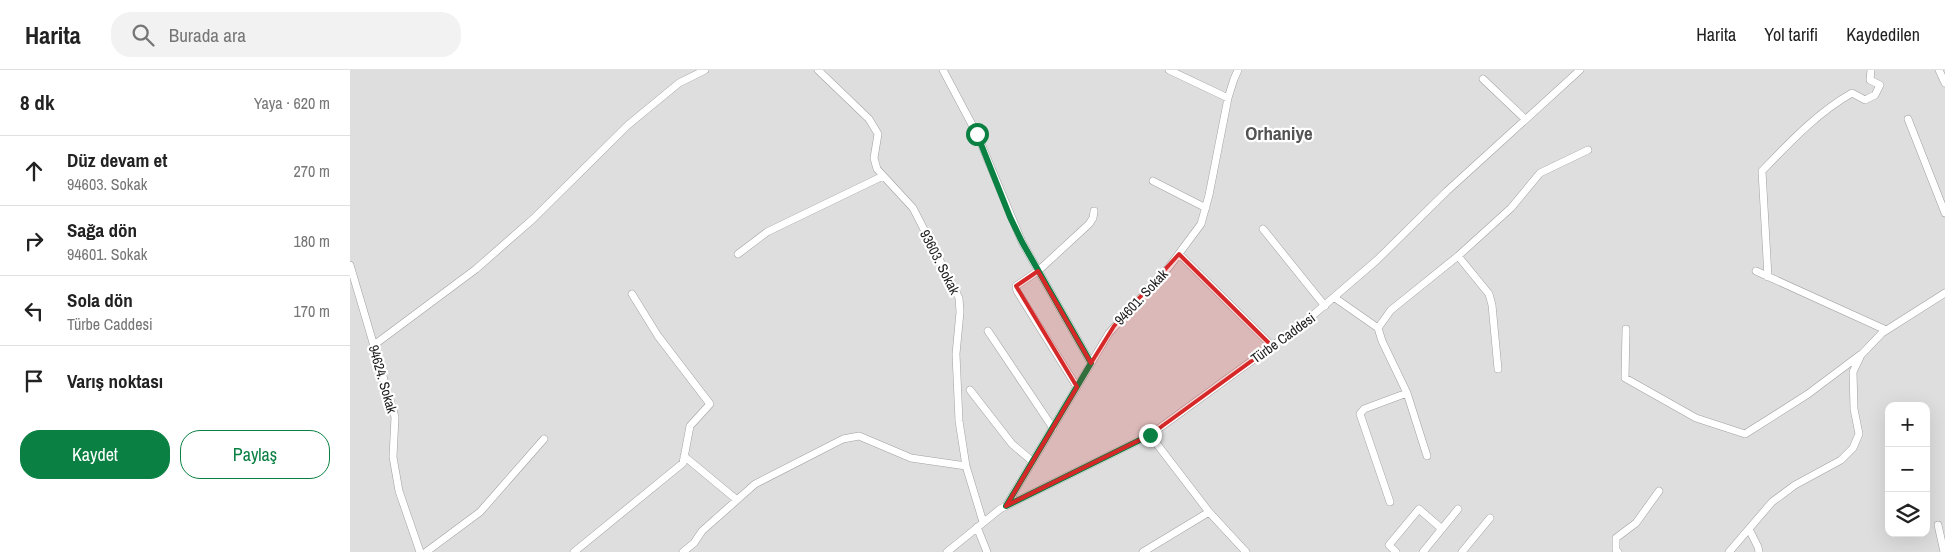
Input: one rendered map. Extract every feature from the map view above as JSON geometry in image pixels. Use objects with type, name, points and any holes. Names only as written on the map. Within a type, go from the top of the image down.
[{"type":"street","points":[[374,345],[476,269],[533,219],[628,125],[679,83],[705,70]]},
{"type":"street","name":"93603. Sokak","points":[[818,70],[869,119],[875,128],[878,139],[874,163],[883,176],[913,208],[959,298],[960,312],[956,354],[958,408],[966,466],[988,552]]},
{"type":"street","points":[[1169,70],[1228,98]]},
{"type":"street","name":"Türbe Caddesi","points":[[947,552],[980,524],[1006,506],[1150,435],[1325,306],[1377,260],[1447,191],[1580,70]]},
{"type":"street","points":[[1768,277],[1762,171],[1779,153],[1836,102],[1852,93],[1865,100],[1875,96],[1880,85],[1870,80],[1871,70]]},
{"type":"street","points":[[1939,70],[1945,83]]},
{"type":"street","points":[[946,71],[977,134],[1010,217],[1038,271],[1091,363]]},
{"type":"street","name":"94601. Sokak","points":[[1006,506],[1114,326],[1158,279],[1201,224],[1235,71]]},
{"type":"street","points":[[1483,78],[1525,119]]},
{"type":"street","points":[[1908,118],[1945,213]]},
{"type":"street","points":[[1378,328],[1392,310],[1458,256],[1511,208],[1540,173],[1588,150]]},
{"type":"street","points":[[738,254],[767,232],[883,176]]},
{"type":"street","points":[[1154,181],[1206,208]]},
{"type":"street","points":[[1077,387],[1016,288],[1018,284],[1038,271],[1091,221],[1094,211]]},
{"type":"street","points":[[1263,229],[1325,306]]},
{"type":"street","points":[[1179,254],[1272,346]]},
{"type":"street","points":[[1458,256],[1489,294],[1492,306],[1498,369]]},
{"type":"street","name":"94624. Sokak","points":[[350,265],[352,281],[374,345],[395,417],[393,457],[399,491],[420,552]]},
{"type":"street","points":[[1756,271],[1886,330]]},
{"type":"street","points":[[1626,329],[1625,378],[1696,418],[1745,434],[1808,394],[1861,355],[1886,330],[1945,293]]},
{"type":"street","points":[[574,552],[684,463],[690,426],[710,404],[658,336],[632,294]]},
{"type":"street","points":[[1335,298],[1378,328],[1382,341],[1407,393],[1427,456]]},
{"type":"street","points":[[988,331],[1053,428]]},
{"type":"street","points":[[1729,552],[1772,502],[1795,485],[1841,460],[1853,448],[1859,434],[1854,409],[1853,372],[1861,355]]},
{"type":"street","points":[[970,390],[1012,444],[1032,461]]},
{"type":"street","points":[[1390,502],[1360,414],[1364,409],[1407,393]]},
{"type":"street","points":[[1150,435],[1209,512],[1246,552]]},
{"type":"street","points":[[683,552],[694,544],[702,531],[755,484],[843,438],[859,436],[912,458],[966,466]]},
{"type":"street","points":[[426,552],[480,512],[544,439]]},
{"type":"street","points":[[684,456],[737,500]]},
{"type":"street","points":[[1618,552],[1616,550],[1616,538],[1636,523],[1659,491]]},
{"type":"street","points":[[1423,552],[1458,508]]},
{"type":"street","points":[[1396,552],[1389,545],[1419,509],[1442,529]]},
{"type":"street","points":[[1143,552],[1209,512]]},
{"type":"street","points":[[1462,552],[1490,518]]},
{"type":"street","points":[[1938,524],[1944,552]]},
{"type":"street","points":[[1749,528],[1758,547],[1758,552]]},
{"type":"highlighted area","points":[[1179,254],[1272,346],[1150,435],[1006,506],[1077,387],[1016,286],[1038,271],[1091,363],[1114,326]]},
{"type":"shaded area","points":[[350,70],[1945,70],[1945,552],[350,552]]},
{"type":"district","name":"Orhaniye","points":[[1279,133]]},
{"type":"route","points":[[977,134],[1022,242],[1091,363],[1006,506],[1150,435]]}]
